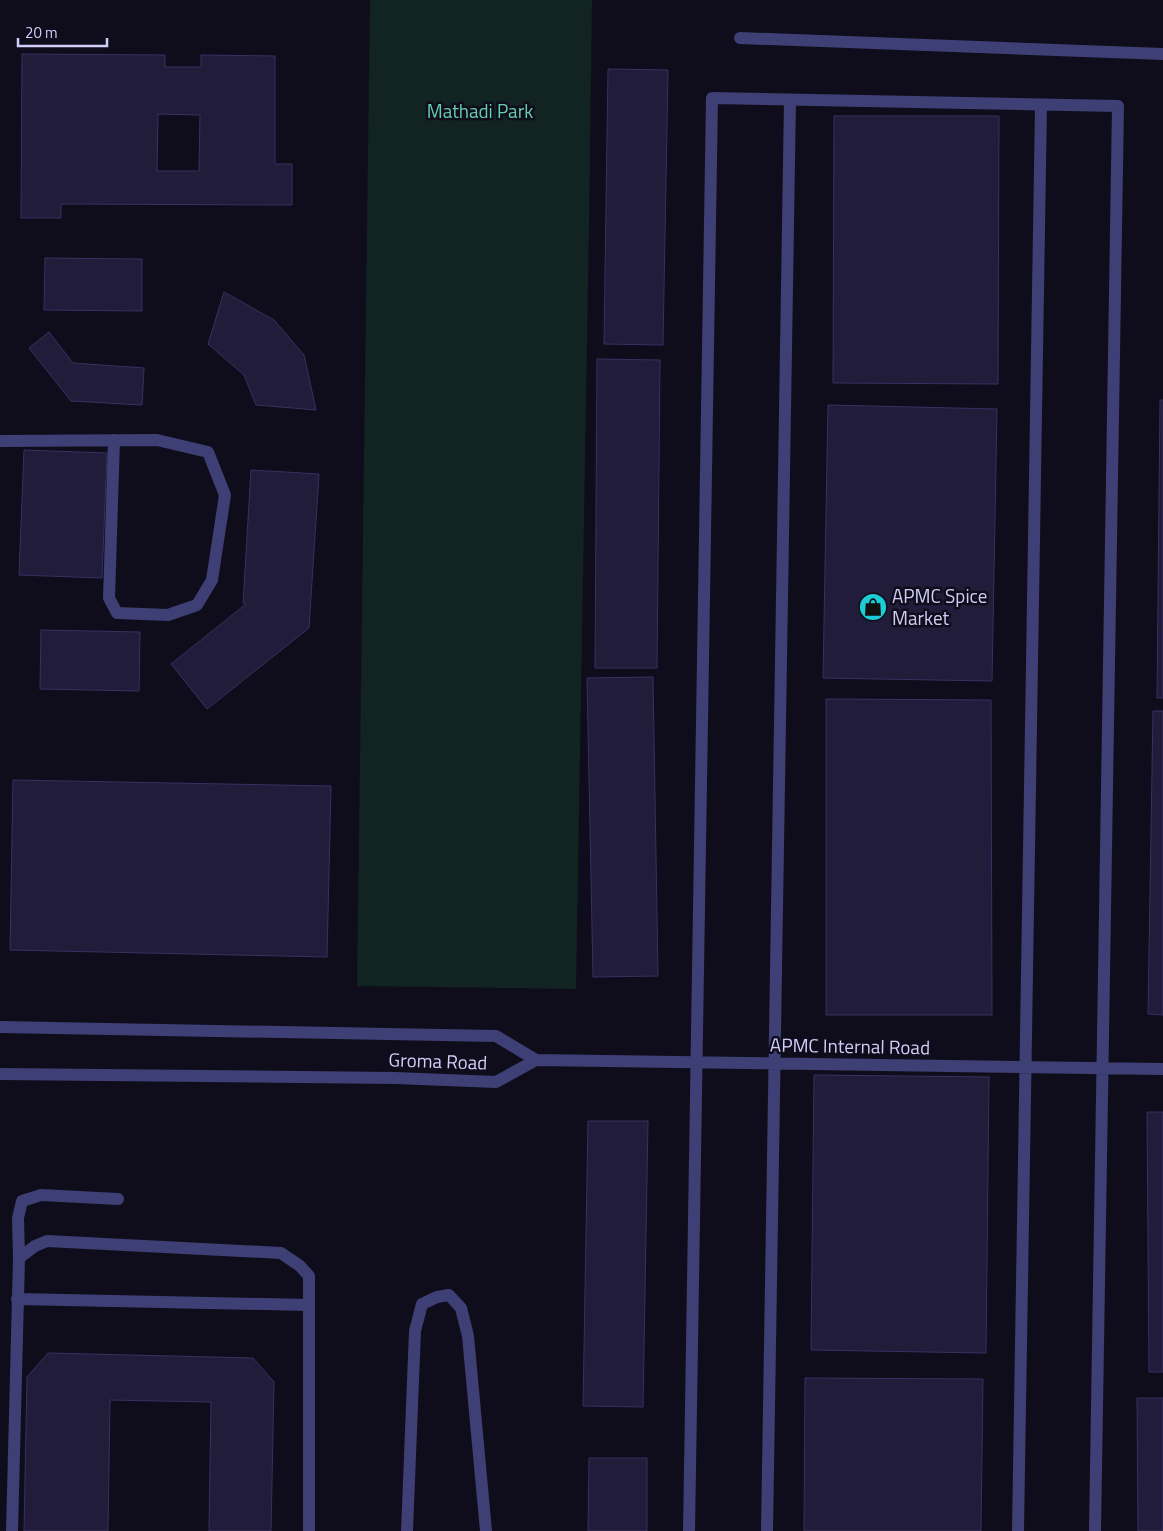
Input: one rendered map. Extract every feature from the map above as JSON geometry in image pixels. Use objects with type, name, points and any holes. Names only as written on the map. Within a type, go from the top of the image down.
[{"type":"lane","points":[[740,38],[1163,54]]},
{"type":"lane","points":[[689,1531],[712,98],[1118,106],[1095,1531]]},
{"type":"lane","points":[[767,1531],[790,100]]},
{"type":"lane","points":[[1018,1531],[1041,105]]},
{"type":"lane","points":[[0,441],[114,440],[157,440],[208,452],[225,495],[212,580],[196,605],[168,615],[117,613],[109,598],[114,440]]},
{"type":"lane","name":"Groma Road","points":[[0,1027],[496,1036],[536,1060]]},
{"type":"lane","name":"APMC Internal Road","points":[[536,1060],[1163,1069]]},
{"type":"lane","name":"Groma Road","points":[[0,1074],[395,1078],[496,1082],[536,1060]]},
{"type":"lane","points":[[12,1531],[18,1218],[22,1201],[41,1195],[118,1199]]},
{"type":"lane","points":[[18,1258],[35,1246],[47,1241],[280,1253],[300,1266],[309,1276],[309,1531]]},
{"type":"lane","points":[[406,1531],[415,1331],[422,1304],[437,1296],[449,1295],[461,1308],[468,1336],[486,1531]]},
{"type":"lane","points":[[17,1298],[309,1305]]},
{"type":"green space","name":"Mathadi Park","points":[[370,0],[592,0],[576,989],[357,986]]},
{"type":"building","points":[[22,54],[165,55],[165,67],[201,67],[201,55],[275,56],[275,164],[292,164],[292,205],[61,204],[61,218],[21,218]],"holes":[[[158,114],[200,115],[199,171],[157,171]]]},
{"type":"building","points":[[608,69],[668,70],[663,345],[604,344]]},
{"type":"building","points":[[834,116],[999,116],[998,384],[833,383]]},
{"type":"building","points":[[45,258],[142,259],[142,311],[44,310]]},
{"type":"building","points":[[224,292],[274,320],[304,355],[316,410],[256,405],[244,375],[208,344]]},
{"type":"building","points":[[49,332],[73,363],[144,368],[142,405],[71,401],[29,348]]},
{"type":"building","points":[[597,359],[660,360],[657,668],[595,668]]},
{"type":"building","points":[[1160,400],[1163,400],[1163,698],[1157,698]]},
{"type":"building","points":[[828,405],[997,409],[992,681],[823,678]]},
{"type":"building","points":[[24,450],[107,453],[102,578],[19,575]]},
{"type":"building","points":[[251,470],[319,474],[309,628],[207,709],[171,664],[246,604],[243,603]]},
{"type":"building","points":[[41,630],[140,632],[139,691],[40,689]]},
{"type":"building","points":[[653,677],[658,976],[593,977],[587,678]]},
{"type":"building","points":[[826,699],[991,700],[992,1015],[826,1015]]},
{"type":"building","points":[[1153,711],[1163,711],[1163,1015],[1148,1014]]},
{"type":"building","points":[[13,780],[331,786],[327,957],[10,950]]},
{"type":"building","points":[[814,1075],[989,1077],[986,1353],[811,1350]]},
{"type":"building","points":[[1147,1112],[1163,1112],[1163,1372],[1149,1372]]},
{"type":"building","points":[[588,1121],[648,1121],[643,1407],[583,1406]]},
{"type":"building","points":[[48,1353],[253,1358],[274,1382],[271,1531],[209,1531],[211,1402],[110,1400],[108,1531],[24,1531],[27,1377]]},
{"type":"building","points":[[805,1378],[983,1379],[981,1531],[804,1531]]},
{"type":"building","points":[[1137,1398],[1163,1398],[1163,1531],[1138,1531]]},
{"type":"building","points":[[589,1458],[647,1458],[647,1531],[588,1531]]},
{"type":"place","name":"APMC Spice Market","points":[[873,607]]}]
